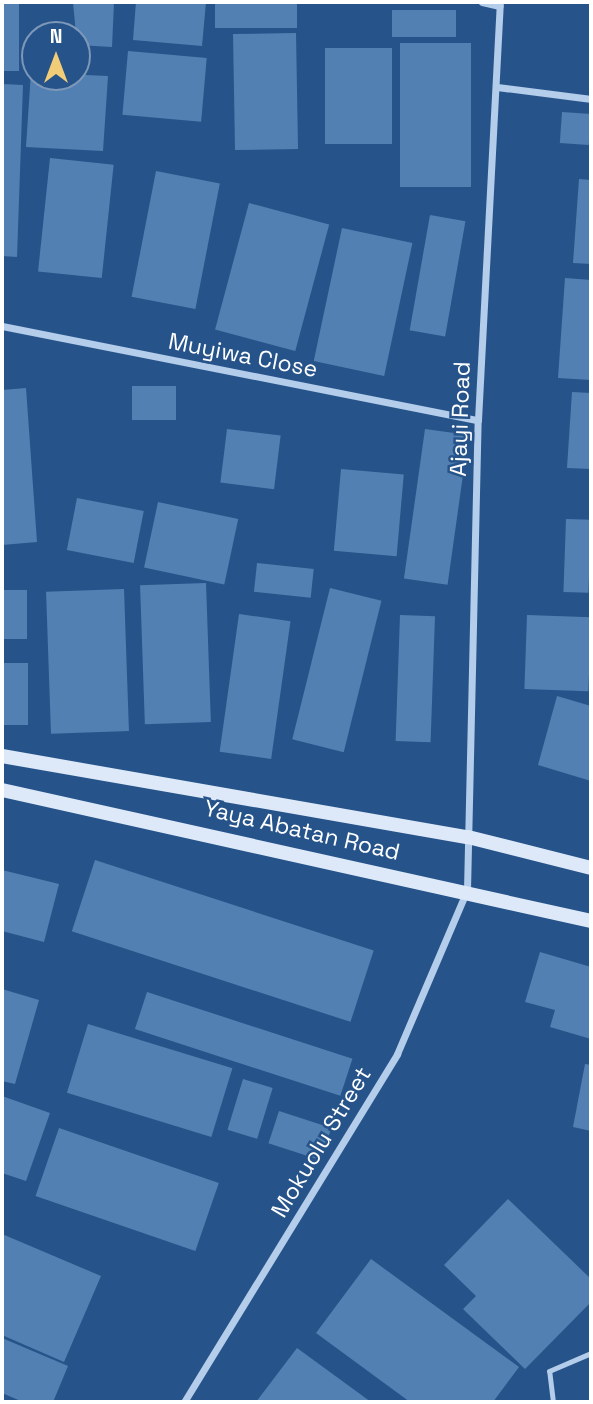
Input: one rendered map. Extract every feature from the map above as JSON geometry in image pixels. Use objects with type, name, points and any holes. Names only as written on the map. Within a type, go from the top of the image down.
[{"type":"main road","name":"Yaya Abatan Road","points":[[2,755],[468,837],[591,868]]},
{"type":"main road","name":"Yaya Abatan Road","points":[[2,790],[467,890],[591,921]]},
{"type":"street","points":[[482,2],[500,4]]},
{"type":"street","name":"Ajayi Road","points":[[467,890],[478,420],[500,4]]},
{"type":"street","points":[[497,87],[591,99]]},
{"type":"street","name":"Muyiwa Close","points":[[2,326],[478,420]]},
{"type":"street","name":"Mokuolu Street","points":[[184,1402],[397,1054],[467,890]]},
{"type":"lane","points":[[553,1402],[549,1371],[591,1353]]},
{"type":"building","points":[[2,2],[19,2],[19,71],[2,71]]},
{"type":"building","points":[[73,2],[114,2],[112,47],[91,46],[91,21],[75,21]]},
{"type":"building","points":[[136,2],[206,2],[202,46],[133,40]]},
{"type":"building","points":[[215,2],[297,2],[297,28],[215,28]]},
{"type":"building","points":[[392,10],[456,10],[456,37],[392,37]]},
{"type":"building","points":[[296,33],[298,149],[235,150],[233,34]]},
{"type":"building","points":[[400,43],[471,43],[471,187],[400,187]]},
{"type":"building","points":[[325,48],[392,48],[392,144],[325,144]]},
{"type":"building","points":[[128,51],[207,58],[201,122],[122,115]]},
{"type":"building","points":[[91,75],[108,76],[103,151],[26,147],[30,91],[91,91]]},
{"type":"building","points":[[2,84],[21,85],[17,257],[2,256]]},
{"type":"building","points":[[562,112],[591,114],[589,145],[560,143]]},
{"type":"building","points":[[50,158],[114,165],[102,278],[38,271]]},
{"type":"building","points":[[156,171],[220,183],[195,309],[132,297]]},
{"type":"building","points":[[579,179],[591,180],[591,264],[573,263]]},
{"type":"building","points":[[249,203],[329,224],[295,351],[215,330]]},
{"type":"building","points":[[430,215],[465,221],[445,336],[410,330]]},
{"type":"building","points":[[342,228],[412,243],[384,376],[314,361]]},
{"type":"building","points":[[565,278],[591,280],[591,380],[558,378]]},
{"type":"building","points":[[132,386],[176,386],[176,420],[132,420]]},
{"type":"building","points":[[26,388],[37,542],[2,545],[2,390]]},
{"type":"building","points":[[572,392],[591,393],[591,469],[567,468]]},
{"type":"building","points":[[227,429],[281,436],[274,489],[220,483]]},
{"type":"building","points":[[425,429],[469,435],[448,585],[404,579]]},
{"type":"building","points":[[341,469],[404,474],[397,556],[334,551]]},
{"type":"building","points":[[77,498],[144,511],[134,563],[67,550]]},
{"type":"building","points":[[158,502],[238,519],[224,585],[144,568]]},
{"type":"building","points":[[566,519],[591,520],[588,593],[563,592]]},
{"type":"building","points":[[257,563],[314,569],[311,598],[254,592]]},
{"type":"building","points":[[206,583],[211,722],[145,724],[140,585]]},
{"type":"building","points":[[330,588],[381,601],[344,752],[292,739]]},
{"type":"building","points":[[124,589],[129,731],[51,734],[46,592]]},
{"type":"building","points":[[2,590],[27,590],[27,639],[2,639]]},
{"type":"building","points":[[239,614],[290,621],[271,759],[220,752]]},
{"type":"building","points":[[400,615],[435,616],[431,742],[396,741]]},
{"type":"building","points":[[527,615],[591,617],[588,691],[524,689]]},
{"type":"building","points":[[2,663],[28,663],[28,725],[2,725]]},
{"type":"building","points":[[557,696],[591,706],[591,781],[538,765]]},
{"type":"building","points":[[95,860],[374,951],[350,1022],[72,931]]},
{"type":"building","points":[[2,870],[59,884],[44,942],[2,931]]},
{"type":"building","points":[[540,952],[591,967],[591,1039],[550,1027],[555,1010],[525,1002]]},
{"type":"building","points":[[2,989],[39,1000],[15,1084],[2,1081]]},
{"type":"building","points":[[147,992],[352,1059],[340,1096],[135,1029]]},
{"type":"building","points":[[88,1024],[232,1068],[211,1137],[67,1093]]},
{"type":"building","points":[[585,1064],[591,1065],[591,1131],[573,1127]]},
{"type":"building","points":[[243,1079],[273,1088],[257,1139],[228,1130]]},
{"type":"building","points":[[2,1096],[50,1113],[26,1181],[2,1173]]},
{"type":"building","points":[[279,1111],[331,1128],[321,1160],[268,1143]]},
{"type":"building","points":[[59,1128],[219,1183],[195,1251],[36,1196]]},
{"type":"building","points":[[508,1199],[591,1279],[591,1302],[525,1369],[463,1309],[476,1296],[444,1265]]},
{"type":"building","points":[[2,1234],[101,1276],[64,1362],[2,1335]]},
{"type":"building","points":[[371,1259],[519,1367],[493,1402],[410,1402],[316,1333]]},
{"type":"building","points":[[2,1338],[68,1366],[53,1402],[23,1402],[2,1393]]},
{"type":"building","points":[[297,1348],[371,1402],[256,1402]]}]
